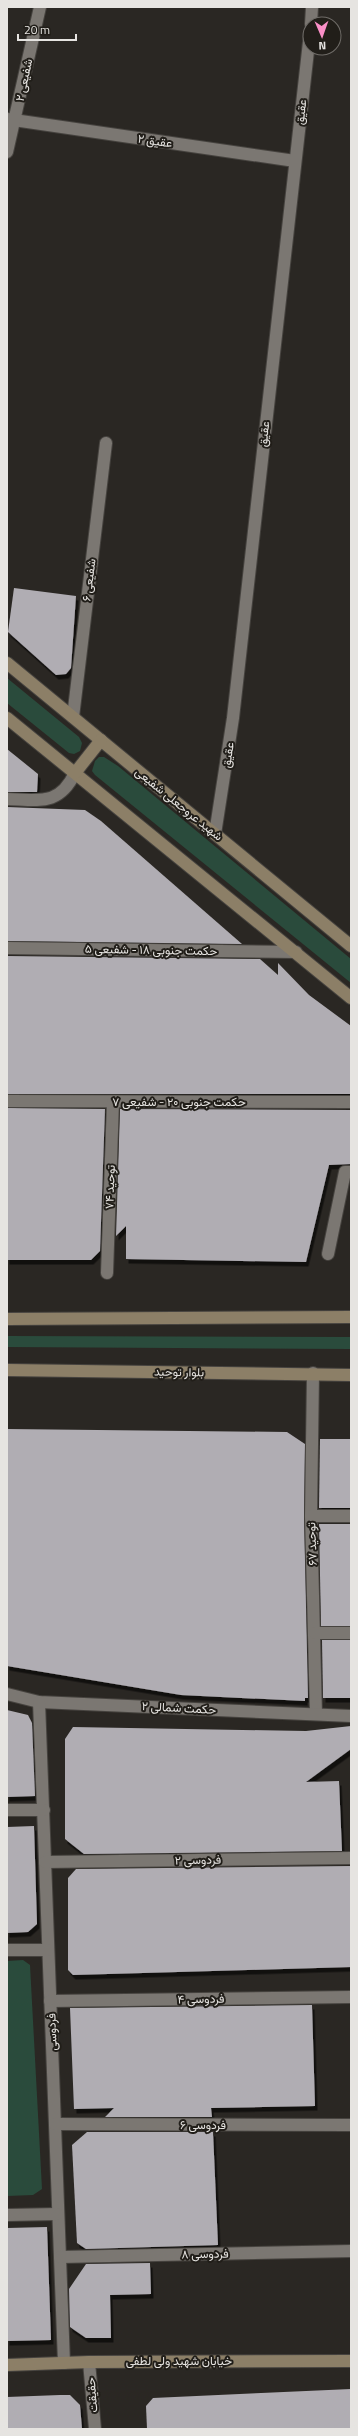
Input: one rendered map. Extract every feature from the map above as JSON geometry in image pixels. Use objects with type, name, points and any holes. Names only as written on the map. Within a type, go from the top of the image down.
[{"type":"street","name":"شفیعی ۲","points":[[7,152],[11,120],[40,7]]},
{"type":"street","name":"عقیق","points":[[215,834],[234,718],[307,56]]},
{"type":"street","name":"عقیق ۲","points":[[11,120],[295,162]]},
{"type":"street","name":"شفیعی ۶","points":[[73,717],[106,443]]},
{"type":"street","name":"شهید عروجعلی شفیعی","points":[[7,663],[351,946]]},
{"type":"street","points":[[7,718],[351,998]]},
{"type":"street","points":[[7,799],[56,798],[68,787],[75,773],[101,740]]},
{"type":"street","name":"حکمت جنوبی ۱۸ - شفیعی ۵","points":[[7,948],[296,952]]},
{"type":"street","name":"حکمت جنوبی ۲۰ - شفیعی ۷","points":[[7,1101],[351,1102]]},
{"type":"street","name":"توحید ۷۴","points":[[107,1273],[113,1102]]},
{"type":"street","points":[[328,1254],[345,1172],[351,1172]]},
{"type":"street","points":[[7,1319],[351,1317]]},
{"type":"street","name":"بلوار توحید","points":[[7,1370],[313,1373],[351,1375]]},
{"type":"street","name":"توحید ۶۷","points":[[313,1373],[311,1516],[316,1714]]},
{"type":"street","points":[[311,1516],[351,1516]]},
{"type":"street","points":[[314,1633],[351,1633]]},
{"type":"street","name":"حکمت شمالی ۲","points":[[7,1694],[40,1702],[351,1716]]},
{"type":"street","name":"فردوسی","points":[[40,1702],[57,2214],[64,2363]]},
{"type":"street","points":[[7,1810],[44,1810]]},
{"type":"street","name":"فردوسی ۲","points":[[45,1862],[351,1858]]},
{"type":"street","points":[[7,1950],[48,1950]]},
{"type":"street","name":"فردوسی ۴","points":[[50,2001],[351,1997]]},
{"type":"street","name":"فردوسی ۶","points":[[55,2124],[351,2125]]},
{"type":"street","points":[[7,2215],[57,2214]]},
{"type":"street","name":"فردوسی ۸","points":[[60,2258],[351,2251]]},
{"type":"street","name":"خیابان شهید ولی لطفی","points":[[7,2365],[89,2362],[351,2361]]},
{"type":"street","name":"حقیقت","points":[[89,2362],[95,2429]]},
{"type":"green space","points":[[7,678],[79,737],[82,743],[80,751],[74,754],[69,753],[7,703]]},
{"type":"green space","points":[[99,757],[104,757],[118,766],[351,959],[351,983],[95,775],[92,771],[95,761]]},
{"type":"green space","points":[[7,1336],[351,1337],[351,1349],[7,1347]]},
{"type":"green space","points":[[23,1960],[30,1965],[42,2189],[33,2195],[7,2196],[7,1961]]},
{"type":"building","points":[[14,588],[76,596],[71,668],[66,674],[56,675],[8,632]]},
{"type":"building","points":[[7,749],[38,774],[37,792],[7,792]]},
{"type":"building","points":[[7,807],[85,810],[101,821],[242,944],[7,941]]},
{"type":"building","points":[[7,956],[260,959],[278,975],[278,963],[309,995],[351,1026],[351,1094],[7,1094]]},
{"type":"building","points":[[7,1108],[105,1109],[100,1251],[91,1260],[7,1260]]},
{"type":"building","points":[[120,1109],[351,1110],[351,1164],[329,1165],[306,1262],[126,1259],[126,1226],[116,1236]]},
{"type":"building","points":[[7,1429],[287,1432],[305,1444],[304,1516],[308,1698],[305,1698],[305,1701],[181,1695],[7,1666]]},
{"type":"building","points":[[320,1439],[351,1439],[351,1508],[319,1508]]},
{"type":"building","points":[[319,1524],[351,1524],[351,1626],[321,1626]]},
{"type":"building","points":[[322,1640],[351,1640],[351,1698],[323,1698]]},
{"type":"building","points":[[7,1710],[28,1715],[32,1723],[35,1796],[7,1797]]},
{"type":"building","points":[[351,1726],[351,1749],[306,1782],[339,1781],[342,1851],[84,1854],[65,1839],[65,1739],[73,1727],[306,1731]]},
{"type":"building","points":[[34,1826],[37,1924],[28,1932],[7,1933],[7,1827]]},
{"type":"building","points":[[351,1866],[351,1967],[73,1975],[68,1970],[68,1878],[76,1869]]},
{"type":"building","points":[[312,2005],[315,2106],[211,2108],[212,2117],[105,2117],[114,2108],[74,2109],[70,2008]]},
{"type":"building","points":[[87,2132],[213,2132],[218,2245],[86,2249],[77,2243],[72,2145]]},
{"type":"building","points":[[47,2227],[51,2340],[7,2341],[7,2228]]},
{"type":"building","points":[[150,2263],[151,2294],[110,2295],[111,2338],[86,2338],[70,2327],[69,2289],[86,2264]]},
{"type":"building","points":[[351,2389],[351,2429],[147,2429],[146,2406],[153,2398]]},
{"type":"building","points":[[70,2395],[80,2405],[82,2429],[7,2429],[7,2397]]}]
